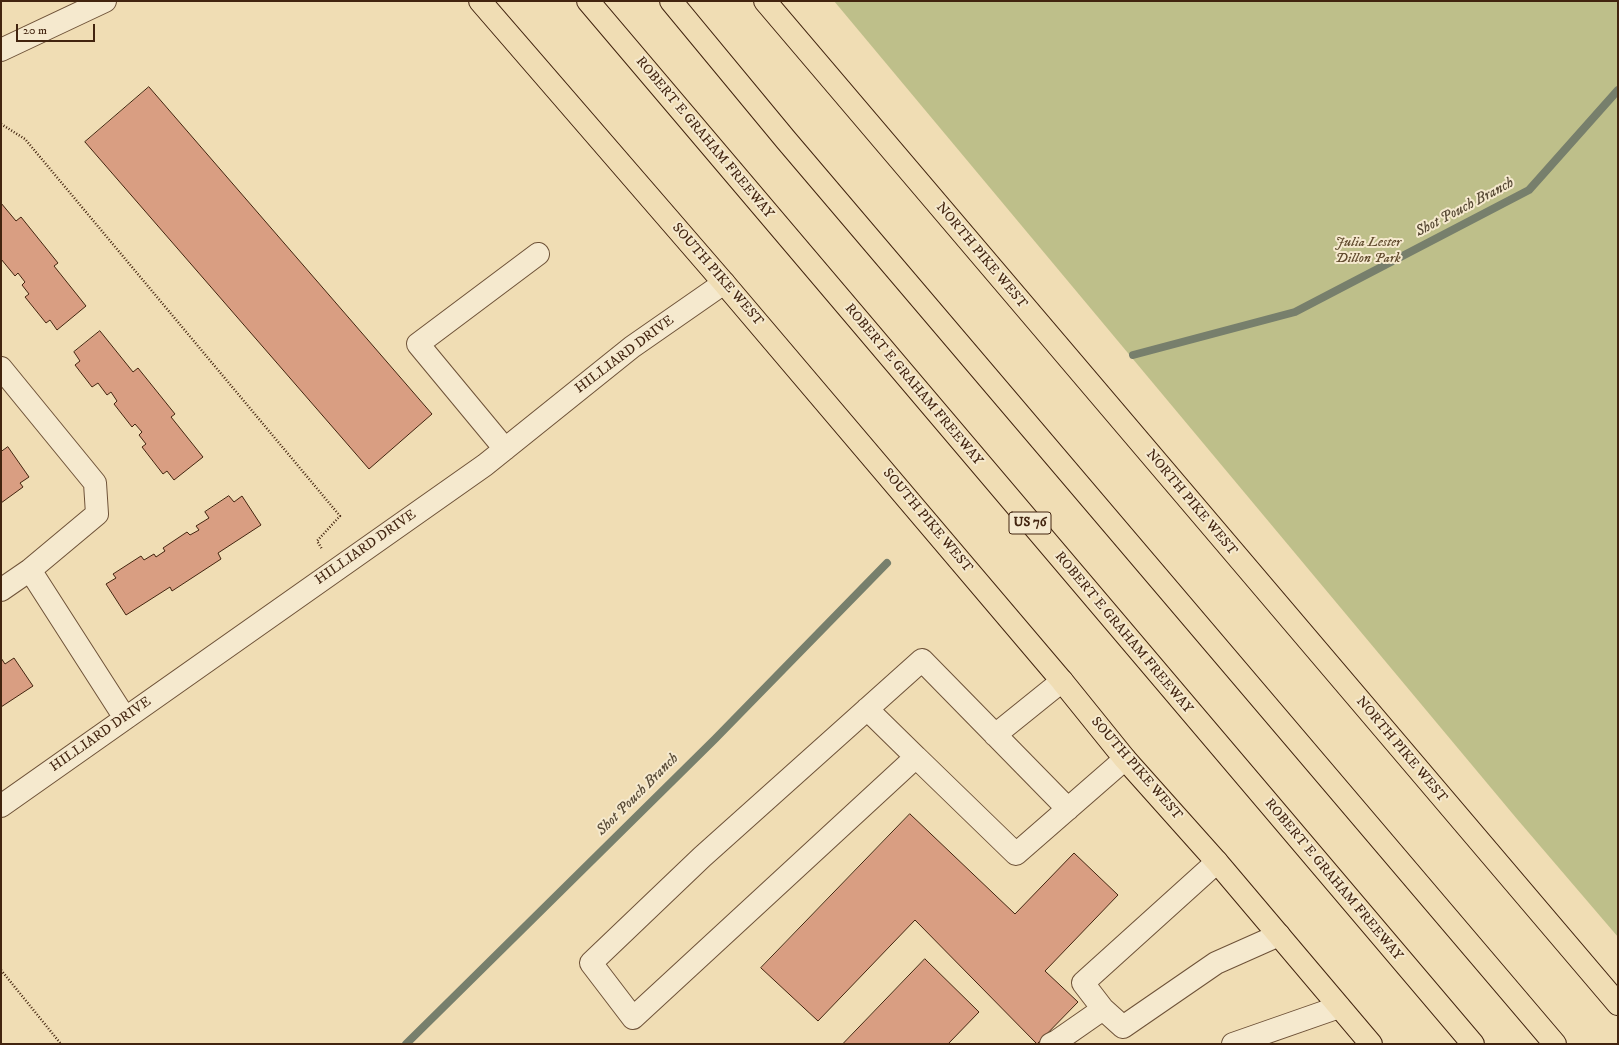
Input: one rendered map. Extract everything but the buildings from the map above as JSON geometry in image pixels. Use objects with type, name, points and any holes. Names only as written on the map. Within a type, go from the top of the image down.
[{"type":"main road","name":"SOUTH PIKE WEST","points":[[480,1],[724,282],[1062,681],[1125,759],[1217,862],[1371,1044]]},
{"type":"main road","name":"ROBERT E GRAHAM FREEWAY","points":[[588,1],[1473,1044]]},
{"type":"main road","points":[[671,1],[786,140],[1555,1044]]},
{"type":"main road","name":"NORTH PIKE WEST","points":[[765,1],[1618,1004]]},
{"type":"street","points":[[1,50],[105,1]]},
{"type":"street","points":[[505,449],[418,344],[538,254]]},
{"type":"street","name":"HILLIARD DRIVE","points":[[1,806],[478,469],[632,347],[724,282]]},
{"type":"street","points":[[1,368],[95,482],[97,514],[30,570],[1,590]]},
{"type":"street","points":[[30,570],[125,718]]},
{"type":"street","points":[[916,757],[634,1018],[591,963],[702,857],[922,660],[1068,809]]},
{"type":"street","points":[[995,735],[1062,681]]},
{"type":"street","points":[[867,709],[1016,854],[1125,759]]},
{"type":"street","points":[[1217,862],[1083,983],[1103,1009],[1123,1027],[1216,963],[1279,935]]},
{"type":"street","points":[[1233,1044],[1340,1007]]},
{"type":"street","points":[[1051,1044],[1057,1042],[1103,1009]]},
{"type":"path","points":[[1,124],[25,139],[340,516],[317,541]]},
{"type":"path","points":[[1,970],[61,1044]]},
{"type":"green space","name":"Julia Lester Dillon Park","points":[[834,1],[1618,1],[1618,937],[1517,819]]},
{"type":"waterway","name":"Shot Pouch Branch","points":[[1133,355],[1295,312],[1529,190],[1618,90]]},
{"type":"waterway","name":"Shot Pouch Branch","points":[[406,1044],[715,739],[887,563]]}]
